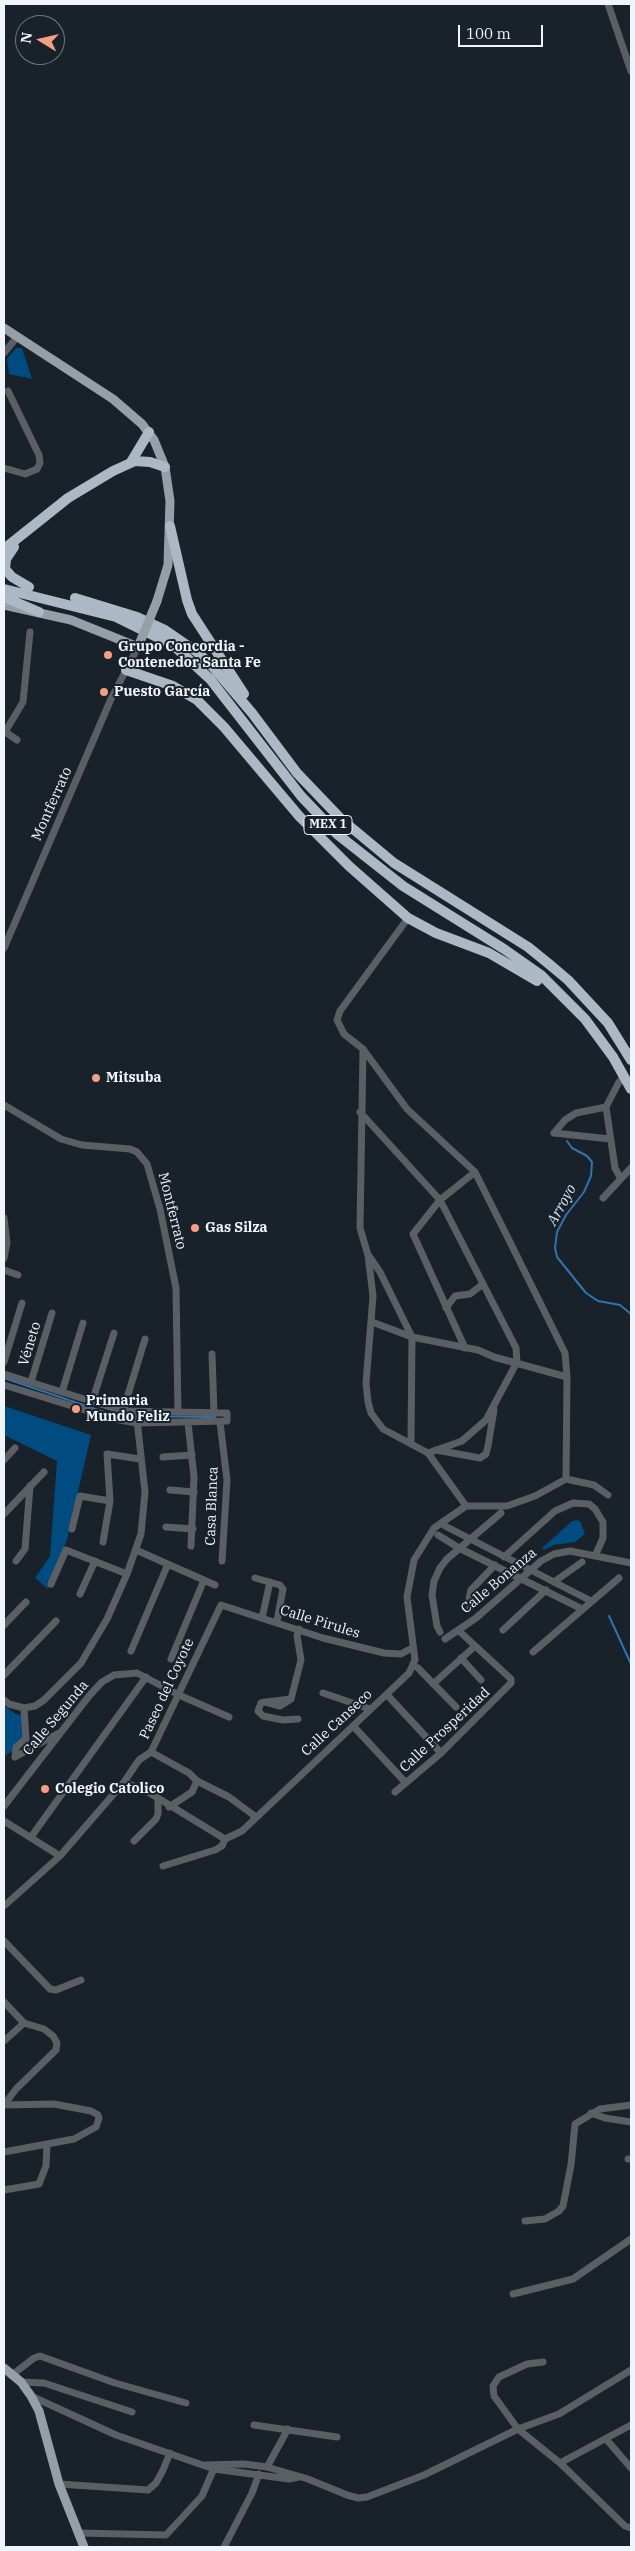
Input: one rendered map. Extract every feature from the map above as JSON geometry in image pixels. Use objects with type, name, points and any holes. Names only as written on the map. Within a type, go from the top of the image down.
[{"type":"highway","points":[[4,549],[68,498],[131,462],[149,432]]},
{"type":"highway","points":[[131,462],[150,462],[165,467]]},
{"type":"highway","points":[[170,526],[186,600],[192,614],[249,701],[252,713]]},
{"type":"highway","points":[[22,536],[8,553],[6,569],[12,577],[29,587]]},
{"type":"highway","name":"MEX 1","points":[[4,582],[119,610],[166,630],[186,643],[213,667],[252,713],[297,773],[341,819],[394,863],[528,948],[549,964],[568,980],[602,1017],[631,1060]]},
{"type":"highway","name":"MEX 1","points":[[4,588],[116,617],[173,646],[210,678],[301,796],[337,834],[403,886],[504,949],[561,994],[599,1037],[631,1088]]},
{"type":"highway","points":[[4,597],[39,612]]},
{"type":"highway","points":[[126,670],[181,689],[197,700],[224,727],[299,816],[349,866],[408,918],[436,934],[489,953],[561,994]]},
{"type":"main road","points":[[4,605],[70,620],[138,647],[168,564],[170,526],[169,484],[165,467],[149,432],[113,399],[5,330]]},
{"type":"main road","points":[[4,2368],[21,2382],[31,2396],[46,2432],[59,2484],[84,2547]]},
{"type":"street","points":[[608,4],[631,71]]},
{"type":"street","points":[[4,353],[17,337]]},
{"type":"street","points":[[4,468],[25,474],[37,469],[40,463],[39,455],[8,391]]},
{"type":"street","points":[[17,740],[5,732],[23,702],[30,632]]},
{"type":"street","name":"Montferrato","points":[[4,948],[107,708],[138,647]]},
{"type":"street","points":[[408,918],[338,1015],[339,1025],[344,1034],[363,1049],[407,1109],[475,1172],[565,1353],[567,1377],[566,1479]]},
{"type":"street","points":[[363,1049],[360,1112],[360,1228],[368,1254],[372,1280],[372,1322],[366,1383],[371,1413],[383,1429],[411,1442],[428,1453],[466,1506],[492,1507],[514,1504],[566,1479],[594,1485],[608,1496]]},
{"type":"street","points":[[621,1179],[615,1168],[606,1107],[624,1076]]},
{"type":"street","name":"Montferrato","points":[[4,1105],[72,1144],[123,1148],[137,1152],[143,1158],[152,1178],[176,1288],[178,1413]]},
{"type":"street","points":[[606,1107],[576,1113],[565,1120],[554,1132],[610,1138]]},
{"type":"street","points":[[360,1112],[440,1200],[516,1348],[517,1362],[486,1420],[471,1436],[428,1453]]},
{"type":"street","points":[[603,1198],[631,1168]]},
{"type":"street","points":[[465,1348],[413,1234],[440,1200],[475,1172]]},
{"type":"street","points":[[4,1218],[7,1247],[4,1258]]},
{"type":"street","points":[[368,1254],[380,1272],[412,1337],[411,1442]]},
{"type":"street","points":[[4,1270],[18,1275]]},
{"type":"street","points":[[446,1308],[455,1296],[470,1294],[483,1284]]},
{"type":"street","points":[[4,1362],[22,1303]]},
{"type":"street","name":"Véneto","points":[[31,1382],[52,1313]]},
{"type":"street","points":[[372,1322],[412,1337],[465,1348],[567,1377]]},
{"type":"street","points":[[62,1392],[83,1323]]},
{"type":"street","points":[[92,1402],[114,1333]]},
{"type":"street","points":[[123,1411],[145,1339]]},
{"type":"street","points":[[4,1374],[123,1411],[137,1413],[214,1413],[212,1354]]},
{"type":"street","points":[[4,1385],[101,1416],[137,1423],[224,1422]]},
{"type":"street","points":[[436,1450],[480,1458],[486,1454],[495,1406]]},
{"type":"street","points":[[4,1700],[9,1704],[24,1708],[35,1706],[44,1700],[81,1663],[96,1641],[138,1551],[144,1498],[137,1413]]},
{"type":"street","name":"Casa Blanca","points":[[214,1413],[227,1413],[224,1422],[227,1480],[222,1561]]},
{"type":"street","points":[[188,1423],[194,1492],[191,1546]]},
{"type":"street","points":[[4,1458],[14,1448]]},
{"type":"street","points":[[102,1542],[110,1501],[107,1453],[140,1459]]},
{"type":"street","points":[[164,1457],[192,1455]]},
{"type":"street","points":[[4,1514],[44,1472]]},
{"type":"street","points":[[16,1561],[25,1549],[30,1486]]},
{"type":"street","points":[[170,1490],[194,1492]]},
{"type":"street","points":[[72,1529],[80,1496],[110,1501]]},
{"type":"street","points":[[504,1557],[555,1511],[573,1503],[589,1504],[595,1509],[602,1522],[602,1538],[595,1556]]},
{"type":"street","name":"Calle Canseco","points":[[163,1866],[215,1850],[222,1846],[226,1839],[235,1836],[408,1673],[415,1660],[407,1597],[414,1560],[434,1528],[466,1506]]},
{"type":"street","points":[[440,1632],[434,1608],[434,1581],[447,1558],[500,1514]]},
{"type":"street","points":[[445,1526],[554,1582],[586,1604]]},
{"type":"street","points":[[166,1527],[193,1529]]},
{"type":"street","points":[[438,1535],[459,1548],[522,1578],[544,1591],[586,1604]]},
{"type":"street","points":[[51,1584],[66,1550],[127,1574]]},
{"type":"street","points":[[138,1551],[215,1585]]},
{"type":"street","name":"Calle Bonanza","points":[[445,1639],[488,1608],[547,1557],[561,1552],[631,1563]]},
{"type":"street","points":[[80,1594],[95,1561]]},
{"type":"street","points":[[554,1582],[582,1562]]},
{"type":"street","points":[[131,1651],[168,1564]]},
{"type":"street","points":[[470,1607],[471,1590],[495,1565]]},
{"type":"street","points":[[255,1578],[270,1582],[283,1589],[277,1621]]},
{"type":"street","points":[[533,1652],[586,1604],[619,1578]]},
{"type":"street","points":[[171,1659],[204,1580]]},
{"type":"street","points":[[262,1618],[270,1582]]},
{"type":"street","points":[[503,1630],[544,1591]]},
{"type":"street","points":[[4,1625],[26,1602]]},
{"type":"street","name":"Calle Pirules","points":[[221,1605],[277,1621],[299,1630],[392,1654],[401,1654],[412,1648]]},
{"type":"street","name":"Paseo del Coyote","points":[[4,1906],[60,1856],[124,1782],[139,1760],[152,1752],[221,1605]]},
{"type":"street","points":[[4,1675],[56,1621]]},
{"type":"street","points":[[298,1719],[283,1720],[263,1716],[258,1710],[258,1705],[266,1702],[280,1706],[291,1699],[295,1690],[301,1660],[297,1636],[299,1630]]},
{"type":"street","points":[[433,1684],[474,1647],[458,1630]]},
{"type":"street","name":"Calle Prosperidad","points":[[395,1792],[440,1753],[511,1685],[511,1679],[474,1647]]},
{"type":"street","points":[[461,1658],[482,1680]]},
{"type":"street","points":[[418,1668],[456,1707]]},
{"type":"street","name":"Calle Segunda","points":[[4,1806],[34,1765],[102,1682],[114,1674],[128,1672],[146,1677]]},
{"type":"street","points":[[31,1837],[146,1677],[179,1695],[229,1717]]},
{"type":"street","points":[[323,1693],[370,1709]]},
{"type":"street","points":[[389,1697],[440,1753]]},
{"type":"street","points":[[24,1708],[26,1739],[16,1747],[15,1757],[62,1732]]},
{"type":"street","points":[[356,1728],[406,1782]]},
{"type":"street","points":[[152,1752],[189,1773],[198,1781],[229,1797],[256,1817]]},
{"type":"street","points":[[169,1807],[192,1792],[198,1781]]},
{"type":"street","points":[[124,1782],[158,1799],[226,1839]]},
{"type":"street","points":[[134,1841],[156,1819],[158,1799]]},
{"type":"street","points":[[4,1821],[60,1856]]},
{"type":"street","points":[[4,1941],[50,1989],[56,1990],[81,1980]]},
{"type":"street","points":[[4,2002],[24,2023],[44,2029],[53,2036],[57,2043],[56,2050],[16,2088],[4,2105]]},
{"type":"street","points":[[4,2041],[24,2023]]},
{"type":"street","points":[[4,2105],[49,2104],[91,2111],[98,2115],[98,2124],[89,2133],[48,2145],[4,2152]]},
{"type":"street","points":[[525,2221],[545,2219],[559,2211],[563,2206],[571,2165],[575,2124],[591,2113],[614,2106],[631,2105]]},
{"type":"street","points":[[591,2113],[605,2118],[631,2122]]},
{"type":"street","points":[[4,2190],[39,2184],[46,2166],[48,2145]]},
{"type":"street","points":[[513,2294],[573,2279],[631,2239]]},
{"type":"street","points":[[12,2375],[34,2358],[40,2356],[115,2383],[186,2403]]},
{"type":"street","points":[[544,2362],[514,2369],[499,2377],[493,2386],[494,2396],[500,2407],[518,2429],[560,2463],[625,2526],[631,2528]]},
{"type":"street","points":[[215,2466],[267,2467],[308,2479],[347,2495],[358,2498],[367,2496],[424,2475],[518,2429],[559,2414],[631,2370]]},
{"type":"street","points":[[21,2382],[34,2381],[44,2383],[132,2412]]},
{"type":"street","points":[[31,2396],[116,2435],[205,2465],[289,2479],[299,2477]]},
{"type":"street","points":[[254,2425],[337,2437]]},
{"type":"street","points":[[560,2463],[631,2425]]},
{"type":"street","points":[[267,2467],[288,2429]]},
{"type":"street","points":[[606,2440],[631,2468]]},
{"type":"street","points":[[59,2484],[148,2490],[156,2483],[164,2470],[170,2453]]},
{"type":"street","points":[[79,2533],[166,2535],[202,2496],[215,2466]]},
{"type":"street","points":[[224,2547],[252,2493],[259,2474]]},
{"type":"shaded area","points":[[16,348],[22,348],[32,379],[9,374],[7,359]]},
{"type":"shaded area","points":[[4,1406],[91,1435],[67,1540],[48,1589],[35,1578],[50,1556],[57,1461],[4,1435]]},
{"type":"shaded area","points":[[580,1521],[585,1534],[575,1542],[554,1545],[544,1550],[542,1548],[571,1522]]},
{"type":"shaded area","points":[[4,1706],[16,1714],[28,1716],[27,1744],[4,1756]]},
{"type":"waterway","name":"Arroyo","points":[[567,1141],[572,1148],[587,1156],[592,1162],[591,1176],[584,1192],[566,1215],[557,1232],[555,1248],[557,1257],[586,1293],[598,1301],[620,1305],[631,1314]]},
{"type":"waterway","points":[[4,1378],[104,1412],[122,1416],[215,1417]]},
{"type":"waterway","points":[[609,1616],[631,1664]]},
{"type":"place","name":"Grupo Concordia - Contenedor Santa Fe","points":[[108,655]]},
{"type":"place","name":"Puesto García","points":[[104,692]]},
{"type":"place","name":"Mitsuba","points":[[96,1078]]},
{"type":"place","name":"Gas Silza","points":[[195,1228]]},
{"type":"place","name":"Primaria Mundo Feliz","points":[[76,1409]]},
{"type":"place","name":"Colegio Catolico","points":[[45,1789]]}]
